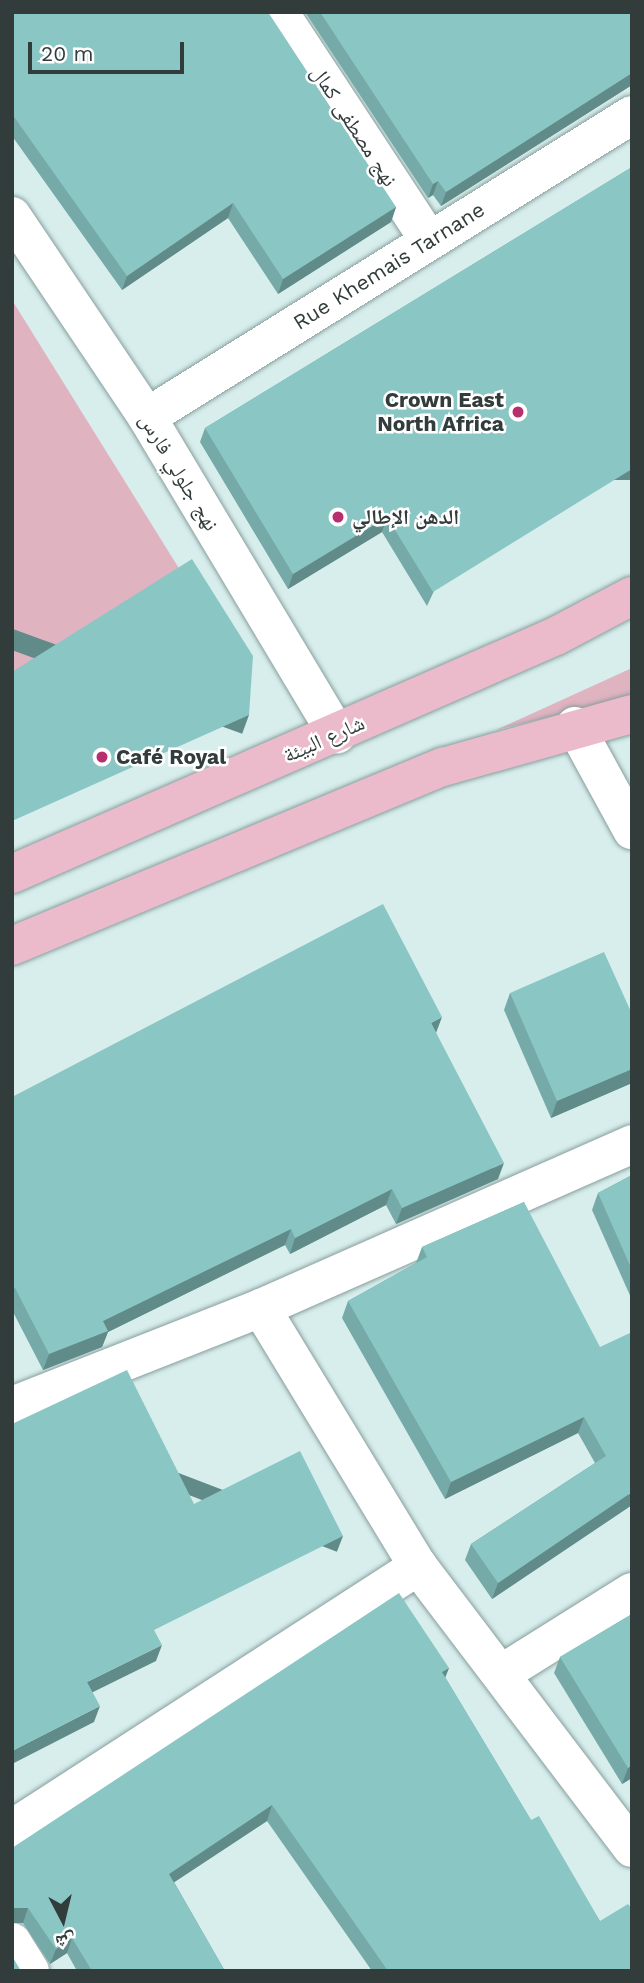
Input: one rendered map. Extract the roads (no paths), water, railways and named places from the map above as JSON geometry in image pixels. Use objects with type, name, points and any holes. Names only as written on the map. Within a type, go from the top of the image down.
[{"type":"main road","name":"شارع البيئة","points":[[12,874],[337,734],[632,596]]},
{"type":"main road","points":[[12,946],[443,767],[575,726],[632,714]]},
{"type":"street","name":"نهج مصطفى كمال","points":[[279,12],[429,240]]},
{"type":"street","name":"Rue Khemais Tarnane","points":[[147,417],[632,115]]},
{"type":"street","name":"نهج جلولي فارس","points":[[12,216],[147,417],[337,734]]},
{"type":"street","points":[[575,726],[632,830]]},
{"type":"street","points":[[12,1406],[261,1308],[632,1144]]},
{"type":"street","points":[[261,1308],[418,1566],[504,1672],[632,1848]]},
{"type":"street","points":[[12,1829],[418,1566]]},
{"type":"street","points":[[504,1672],[632,1592]]},
{"type":"street","points":[[12,1942],[30,1971]]},
{"type":"place","name":"Crown East North Africa","points":[[518,412]]},
{"type":"place","name":"الدهن الإطالي","points":[[338,517]]},
{"type":"place","name":"Café Royal","points":[[102,757]]}]
